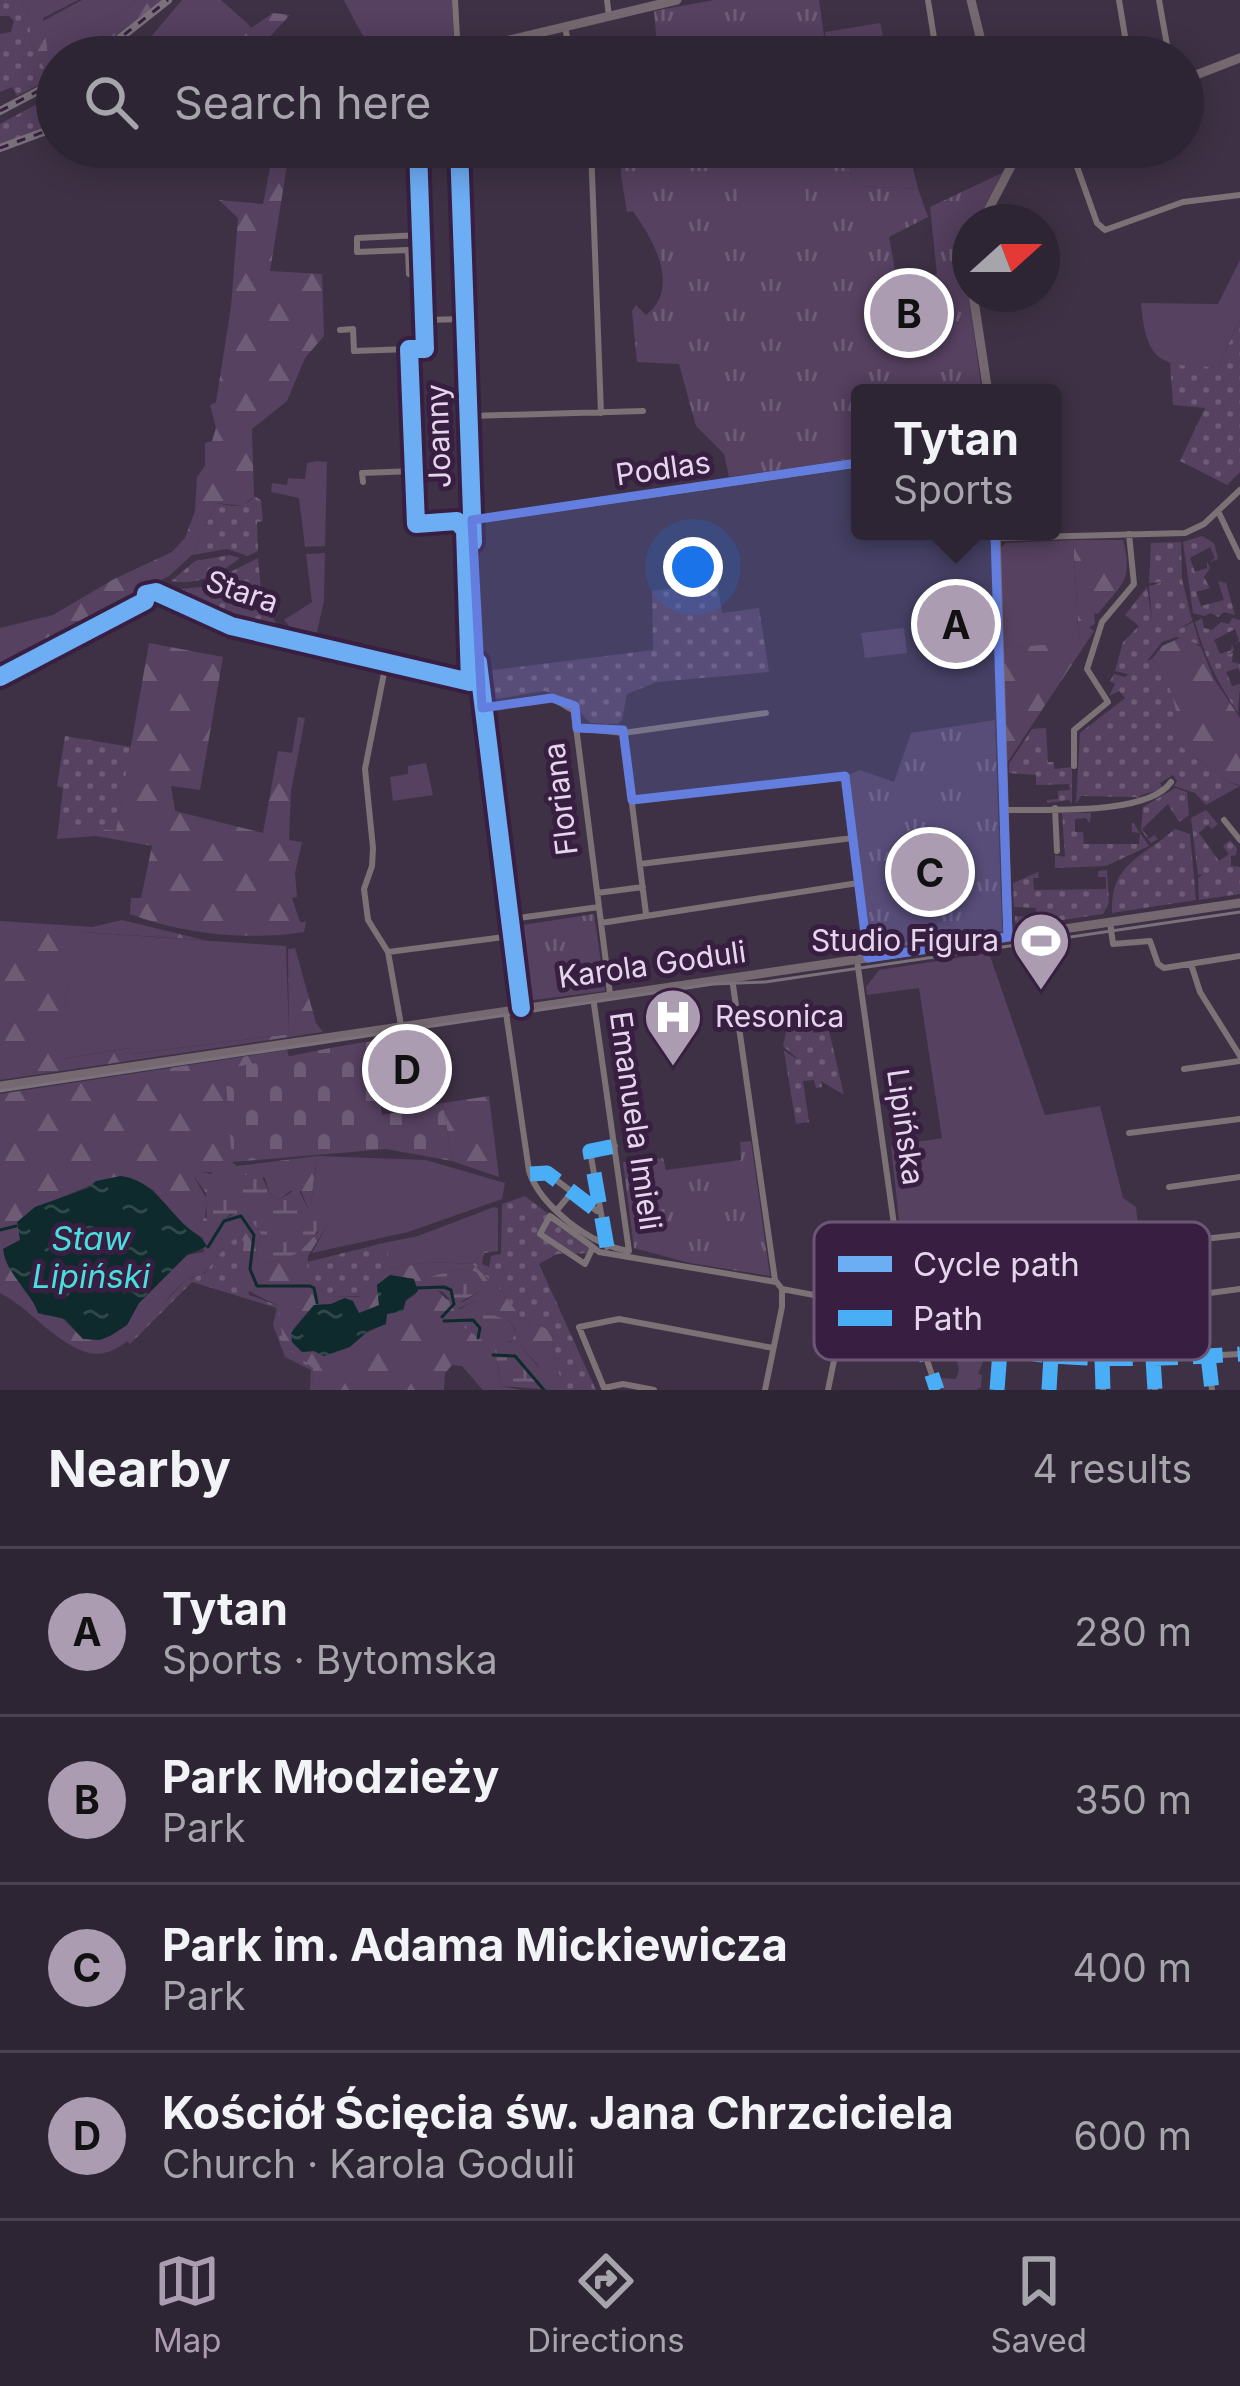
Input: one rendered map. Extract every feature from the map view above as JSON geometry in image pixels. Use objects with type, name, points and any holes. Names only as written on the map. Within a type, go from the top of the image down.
[{"type":"street","points":[[455,0],[457,36]]},
{"type":"street","points":[[607,0],[609,16]]},
{"type":"street","points":[[527,36],[676,0]]},
{"type":"street","points":[[928,0],[934,36]]},
{"type":"street","points":[[971,0],[980,36]]},
{"type":"street","points":[[1119,0],[1125,36]]},
{"type":"street","points":[[1159,0],[1165,36]]},
{"type":"street","points":[[565,27],[567,36]]},
{"type":"street","points":[[1204,72],[1240,58]]},
{"type":"street","points":[[340,330],[353,329],[354,351],[425,349],[419,168]]},
{"type":"street","name":"Joanny","points":[[460,168],[480,682],[521,1008]]},
{"type":"street","points":[[592,168],[601,413]]},
{"type":"street","points":[[992,204],[1011,168]]},
{"type":"street","points":[[1077,168],[1100,229],[1183,202],[1240,195]]},
{"type":"street","points":[[409,274],[408,250],[358,251],[357,238],[421,235]]},
{"type":"street","points":[[976,312],[987,384]]},
{"type":"street","points":[[424,320],[466,319]]},
{"type":"street","points":[[363,482],[362,473],[414,471],[409,349]]},
{"type":"street","points":[[469,416],[643,411]]},
{"type":"street","name":"Podlas","points":[[414,471],[416,524],[851,465]]},
{"type":"street","points":[[1061,534],[1195,530],[1240,490]]},
{"type":"street","points":[[1217,511],[1240,557]]},
{"type":"street","points":[[1074,766],[1074,730],[1108,702],[1087,669],[1102,622],[1134,584],[1129,534]]},
{"type":"street","points":[[996,540],[1008,937]]},
{"type":"street","name":"Stara","points":[[0,669],[156,592],[231,626],[480,682]]},
{"type":"street","points":[[386,663],[365,769],[373,855],[364,889],[368,920],[388,952],[400,1025]]},
{"type":"street","name":"Floriana","points":[[482,708],[552,698],[569,705],[577,728],[610,994]]},
{"type":"street","points":[[577,728],[623,733],[766,713]]},
{"type":"street","points":[[623,733],[646,915]]},
{"type":"street","name":"Lipińska","points":[[632,800],[845,776],[895,1222]]},
{"type":"street","points":[[1004,811],[1142,803],[1172,782]]},
{"type":"street","points":[[1055,808],[1058,851]]},
{"type":"street","points":[[1224,820],[1240,840]]},
{"type":"street","points":[[640,864],[853,838]]},
{"type":"street","points":[[601,922],[859,883]]},
{"type":"street","points":[[597,893],[643,887]]},
{"type":"street","name":"Karola Goduli","points":[[0,1086],[1240,903]]},
{"type":"street","points":[[510,919],[599,907]]},
{"type":"street","points":[[1110,922],[1113,944],[1150,941],[1162,967],[1239,958]]},
{"type":"street","points":[[388,952],[512,936]]},
{"type":"street","points":[[1184,1069],[1240,1058],[1200,992],[1191,964]]},
{"type":"street","points":[[732,978],[782,1307],[765,1390]]},
{"type":"street","name":"Emanuela Imieli","points":[[593,997],[629,1251],[607,1247]]},
{"type":"street","points":[[506,1010],[536,1194],[607,1247]]},
{"type":"street","points":[[1129,1133],[1240,1119]]},
{"type":"street","points":[[607,1247],[590,1151],[615,1146]]},
{"type":"street","points":[[530,1174],[547,1173],[600,1213]]},
{"type":"street","points":[[1168,1186],[1240,1177]]},
{"type":"street","points":[[557,1210],[572,1192]]},
{"type":"street","points":[[593,1247],[585,1264],[540,1234],[550,1216],[593,1247],[599,1252],[814,1293]]},
{"type":"street","points":[[1210,1238],[1240,1235]]},
{"type":"street","points":[[1210,1293],[1240,1289]]},
{"type":"street","points":[[654,1390],[623,1384],[604,1388],[579,1328],[620,1318],[773,1348]]},
{"type":"street","points":[[1210,1356],[1240,1354]]},
{"type":"street","points":[[828,1390],[834,1360]]},
{"type":"street","name":"Lipińska","points":[[928,1360],[937,1390]]},
{"type":"street","points":[[997,1390],[999,1360]]},
{"type":"street","points":[[1049,1390],[1051,1360]]},
{"type":"street","points":[[1153,1360],[1155,1390]]},
{"type":"street","points":[[1208,1360],[1212,1390]]},
{"type":"highlighted area","points":[[992,443],[1008,937],[868,958],[845,776],[632,800],[623,730],[577,728],[575,706],[552,698],[482,708],[472,520]]},
{"type":"green space","points":[[0,0],[21,0],[30,17],[36,86],[17,96],[12,87],[0,92],[0,34],[11,32],[14,21],[0,16]]},
{"type":"green space","points":[[21,0],[78,0],[43,18],[46,36],[36,36],[36,52],[30,40],[30,17]]},
{"type":"green space","points":[[82,0],[138,0],[84,36],[45,36],[43,21]]},
{"type":"green space","points":[[138,0],[162,0],[115,36],[83,36]]},
{"type":"green space","points":[[182,0],[221,0],[247,23],[231,36],[152,36]]},
{"type":"green space","points":[[344,0],[452,0],[453,36],[364,36]]},
{"type":"green space","points":[[714,0],[819,0],[824,36],[656,36],[654,11]]},
{"type":"green space","points":[[273,13],[290,15],[270,36],[231,36],[247,23],[251,28]]},
{"type":"green space","points":[[880,23],[883,36],[825,36],[825,32]]},
{"type":"green space","points":[[36,106],[36,131],[0,144],[0,124]]},
{"type":"green space","points":[[270,168],[287,168],[270,271],[322,274],[324,336],[305,358],[287,401],[252,429],[254,496],[243,506],[216,503],[192,555],[169,576],[0,666],[0,628],[53,615],[172,552],[185,538],[195,511],[197,477],[205,466],[205,443],[212,441],[216,428],[210,405],[216,402],[231,307],[238,218],[219,200],[263,204]]},
{"type":"green space","points":[[622,168],[848,168],[858,186],[918,189],[928,217],[889,237],[897,281],[937,274],[930,207],[1002,173],[986,204],[952,204],[952,312],[971,312],[981,384],[851,384],[851,459],[729,477],[724,454],[696,426],[679,364],[637,362],[632,311],[636,305],[646,315],[662,292],[663,278],[649,236],[633,211],[627,212]]},
{"type":"green space","points":[[733,168],[803,168],[809,232],[744,240]]},
{"type":"green space","points":[[848,168],[913,168],[918,189],[858,186]]},
{"type":"green space","points":[[1240,260],[1240,319],[1218,367],[1160,358],[1147,339],[1141,303],[1218,304]]},
{"type":"green space","points":[[1240,319],[1240,472],[1227,485],[1180,461],[1205,408],[1173,405],[1170,363],[1218,367]]},
{"type":"green space","points":[[327,462],[325,546],[305,547],[299,498],[271,492],[272,483],[287,485],[288,478],[305,479],[307,463]]},
{"type":"green space","points":[[254,496],[261,500],[263,521],[257,522],[258,551],[248,556],[227,549],[192,555],[216,503],[242,505]]},
{"type":"green space","points":[[1202,536],[1214,543],[1218,559],[1210,562],[1215,558],[1210,547],[1190,558],[1195,572],[1207,568],[1207,561],[1210,568],[1204,577],[1210,588],[1196,592],[1201,606],[1224,600],[1218,581],[1226,583],[1235,615],[1193,613],[1183,542]]},
{"type":"green space","points":[[1073,540],[1123,540],[1126,574],[1098,614],[1094,613],[1095,624],[1089,627],[1094,631],[1007,763],[1002,648],[1079,641]]},
{"type":"green space","points":[[1073,540],[1079,642],[1002,648],[999,549],[1006,543]]},
{"type":"green space","points":[[1181,542],[1182,579],[1192,621],[1174,632],[1193,622],[1200,645],[1176,637],[1162,642],[1147,661],[1152,659],[1170,689],[1182,747],[1227,782],[1240,786],[1206,805],[1195,793],[1174,786],[1173,775],[1160,783],[1163,789],[1138,800],[1081,796],[1076,804],[1080,733],[1125,698],[1119,691],[1109,696],[1114,674],[1128,674],[1115,671],[1123,642],[1139,626],[1125,615],[1147,587],[1152,620],[1149,586],[1163,582],[1149,583],[1151,543]]},
{"type":"green space","points":[[325,553],[324,601],[316,636],[294,632],[284,620],[312,602],[306,554]]},
{"type":"green space","points":[[713,554],[722,613],[759,608],[769,672],[657,682],[627,694],[618,724],[590,723],[568,699],[545,691],[489,700],[485,671],[653,650],[652,591],[681,587],[678,560]]},
{"type":"green space","points":[[230,555],[240,558],[208,577],[171,581],[195,561]]},
{"type":"green space","points":[[258,558],[261,589],[276,624],[271,629],[227,619],[168,590],[201,587]]},
{"type":"green space","points":[[1202,618],[1204,628],[1212,630],[1221,622],[1229,624],[1232,618],[1240,620],[1240,641],[1234,644],[1239,640],[1235,629],[1214,640],[1220,654],[1231,650],[1232,644],[1234,651],[1226,655],[1233,653],[1232,662],[1240,664],[1240,672],[1238,668],[1226,672],[1232,686],[1240,684],[1238,713],[1203,646],[1195,622]]},
{"type":"green space","points":[[904,628],[907,653],[865,658],[861,633]]},
{"type":"green space","points":[[1182,637],[1201,647],[1214,679],[1240,718],[1240,785],[1227,782],[1182,747],[1170,689],[1152,659],[1162,646]]},
{"type":"green space","points":[[149,643],[223,657],[200,790],[171,786],[175,811],[263,833],[278,751],[292,753],[298,717],[305,718],[291,791],[289,840],[302,842],[295,873],[297,897],[292,898],[300,922],[306,922],[304,932],[216,934],[130,914],[131,898],[141,898],[152,846],[96,836],[57,839],[59,823],[116,831]]},
{"type":"green space","points":[[995,720],[1002,931],[870,951],[848,775],[860,770],[894,782],[911,733]]},
{"type":"green space","points":[[1046,728],[1048,762],[1054,762],[1054,769],[1072,767],[1072,804],[1069,800],[1047,803],[1058,799],[1058,791],[1070,790],[1069,784],[1036,785],[1036,775],[1009,773],[1009,764],[1032,729]]},
{"type":"green space","points":[[65,736],[131,747],[116,832],[59,823],[63,788],[57,786]]},
{"type":"green space","points":[[426,763],[433,795],[393,801],[390,777],[408,774],[408,766]]},
{"type":"green space","points":[[1175,788],[1187,792],[1189,815],[1179,822],[1168,804],[1142,829],[1149,839],[1154,835],[1158,839],[1151,843],[1141,830],[1143,807]]},
{"type":"green space","points":[[1206,810],[1218,824],[1199,833],[1219,861],[1229,854],[1223,846],[1230,840],[1237,848],[1231,866],[1240,867],[1240,894],[1199,900],[1198,878],[1203,874],[1198,875],[1191,818]]},
{"type":"green space","points":[[1062,813],[1091,813],[1090,823],[1086,818],[1075,819],[1075,832],[1083,832],[1084,844],[1139,844],[1140,833],[1132,832],[1132,823],[1134,824],[1149,846],[1106,866],[1055,868],[1055,855],[1065,857]]},
{"type":"green space","points":[[1175,829],[1190,834],[1196,900],[1112,913],[1122,872]]},
{"type":"green space","points":[[1107,870],[1109,903],[1103,914],[1056,921],[1055,917],[1022,926],[1015,922],[1015,916],[1037,918],[1036,908],[1014,907],[1013,883],[1038,872],[1034,890],[1106,889],[1106,877],[1098,877],[1098,871]]},
{"type":"green space","points":[[594,914],[605,991],[526,1001],[516,926]]},
{"type":"green space","points":[[122,920],[204,940],[82,932],[66,996],[62,1059],[289,1034],[288,949],[295,948],[316,1023],[323,1032],[0,1080],[0,921],[92,927]]},
{"type":"green space","points":[[81,932],[286,946],[289,1034],[61,1059],[66,996]]},
{"type":"green space","points":[[989,953],[1045,1115],[1100,1106],[1123,1198],[1136,1207],[1138,1222],[899,1222],[891,1146],[942,1138],[919,988],[867,995],[866,987],[879,970]]},
{"type":"green space","points":[[811,1018],[813,1033],[829,1031],[844,1095],[821,1081],[822,1087],[816,1088],[814,1080],[803,1081],[809,1122],[796,1124],[784,1051],[799,1060],[783,1046],[788,1023]]},
{"type":"green space","points":[[373,1041],[382,1115],[443,1103],[452,1161],[386,1149],[232,1162],[225,1069]]},
{"type":"green space","points":[[287,1050],[289,1058],[232,1162],[237,1166],[317,1156],[311,1203],[333,1216],[308,1256],[307,1280],[331,1297],[359,1297],[388,1269],[430,1262],[472,1264],[502,1291],[521,1318],[552,1331],[554,1363],[566,1390],[551,1390],[520,1345],[495,1352],[501,1386],[521,1390],[483,1390],[462,1366],[452,1365],[445,1373],[444,1390],[314,1390],[313,1368],[283,1344],[279,1306],[243,1285],[244,1242],[238,1237],[204,1273],[184,1282],[126,1342],[98,1354],[71,1345],[0,1293],[0,1094]],"holes":[[[211,1172],[218,1187],[240,1176],[258,1176],[265,1178],[270,1194],[279,1200],[290,1191],[301,1191],[318,1232],[293,1255],[259,1263],[256,1254],[261,1234],[247,1215],[236,1213],[221,1221],[205,1218],[207,1199],[194,1177]],[[121,1176],[152,1189],[185,1226],[203,1238],[204,1252],[187,1255],[139,1303],[127,1325],[110,1336],[83,1339],[61,1317],[43,1315],[23,1289],[3,1249],[20,1240],[35,1207]],[[458,1269],[476,1272],[486,1287],[463,1302],[446,1299],[425,1278]],[[390,1275],[414,1279],[416,1294],[386,1315],[386,1324],[341,1349],[324,1356],[302,1352],[294,1345],[293,1329],[314,1305],[345,1298],[359,1313],[379,1305],[377,1285]],[[475,1301],[486,1313],[510,1321],[516,1331],[512,1342],[470,1331],[459,1308]]]},
{"type":"green space","points":[[489,1096],[499,1177],[452,1161],[443,1103]]},
{"type":"green space","points":[[751,1141],[770,1276],[634,1248],[623,1162],[663,1158],[666,1170],[741,1160],[740,1142]]},
{"type":"green space","points":[[317,1156],[426,1160],[505,1183],[502,1199],[408,1232],[312,1253],[332,1216],[311,1204]]},
{"type":"green space","points":[[202,1172],[217,1175],[219,1186],[233,1175],[261,1175],[270,1194],[279,1200],[298,1188],[321,1221],[317,1231],[297,1252],[279,1261],[259,1263],[256,1254],[261,1234],[247,1215],[230,1214],[216,1229],[207,1226],[206,1193],[194,1176]]},
{"type":"green space","points":[[525,1196],[600,1253],[557,1254],[539,1264],[596,1390],[566,1390],[554,1363],[552,1331],[521,1318],[502,1291],[472,1264],[483,1251],[498,1251],[484,1253],[482,1264],[489,1267],[491,1256],[501,1254],[502,1204]]},
{"type":"green space","points":[[498,1208],[498,1251],[483,1251],[472,1264],[430,1262],[388,1269],[388,1242],[418,1236]]},
{"type":"green space","points":[[238,1236],[244,1242],[249,1295],[279,1306],[313,1367],[314,1390],[310,1390],[311,1370],[285,1357],[273,1325],[277,1308],[192,1282],[130,1344],[127,1341],[186,1280],[205,1273]]},
{"type":"green space","points":[[388,1242],[388,1269],[363,1296],[331,1297],[307,1280],[307,1262]]},
{"type":"green space","points":[[458,1269],[476,1272],[487,1287],[455,1305],[443,1292],[429,1288],[425,1278]]},
{"type":"green space","points":[[472,1302],[510,1321],[517,1334],[515,1341],[487,1344],[465,1328],[457,1311]]},
{"type":"green space","points":[[520,1345],[551,1390],[501,1386],[495,1350]]},
{"type":"green space","points":[[957,1360],[984,1360],[978,1374],[982,1375],[981,1387],[943,1390],[941,1378],[956,1379]]},
{"type":"water","name":"Staw Lipiński","points":[[121,1176],[149,1188],[207,1247],[187,1255],[139,1303],[127,1325],[100,1340],[83,1339],[65,1319],[38,1313],[3,1249],[20,1240],[17,1222],[35,1207],[96,1181]]},
{"type":"water","points":[[390,1275],[414,1279],[418,1291],[406,1300],[403,1311],[387,1314],[386,1324],[368,1331],[350,1347],[324,1356],[302,1352],[292,1342],[291,1333],[314,1305],[345,1298],[353,1301],[359,1313],[379,1305],[377,1285]]},
{"type":"waterway","points":[[208,1247],[224,1221],[241,1216],[254,1235],[250,1269],[257,1286],[310,1286],[317,1303]]},
{"type":"waterway","points":[[0,1230],[16,1226]]},
{"type":"waterway","points":[[416,1288],[451,1290],[454,1304],[442,1317]]},
{"type":"waterway","points":[[444,1321],[473,1320],[480,1328],[478,1338]]},
{"type":"waterway","points":[[493,1355],[515,1356],[544,1390]]},
{"type":"tram line","points":[[0,1091],[713,984],[765,982],[1240,912]]},
{"type":"railway","points":[[123,36],[168,0]]},
{"type":"railway","points":[[0,111],[36,92]]},
{"type":"railway","points":[[0,148],[36,135]]},
{"type":"marked path","points":[[607,1247],[590,1151],[615,1146]]},
{"type":"marked path","points":[[530,1174],[547,1173],[600,1213]]},
{"type":"marked path","points":[[1210,1356],[1240,1354]]},
{"type":"marked path","points":[[927,1360],[937,1390]]},
{"type":"marked path","points":[[997,1390],[999,1360]]},
{"type":"marked path","points":[[1049,1390],[1051,1360]]},
{"type":"marked path","points":[[1102,1360],[1103,1390]]},
{"type":"marked path","points":[[1153,1360],[1155,1390]]},
{"type":"marked path","points":[[1208,1360],[1212,1390]]},
{"type":"cycle path","points":[[0,677],[156,592],[231,626],[470,682],[465,530],[457,521],[416,524],[409,349],[425,349],[419,168]]},
{"type":"cycle path","points":[[460,168],[473,542]]},
{"type":"cycle path","points":[[478,662],[521,1008]]},
{"type":"place","name":"Park Młodzieży","points":[[909,313]]},
{"type":"place","name":"Tytan","points":[[956,624]]},
{"type":"place","name":"Park im. Adama Mickiewicza","points":[[930,872]]},
{"type":"place","name":"Studio Figura","points":[[1041,992]]},
{"type":"place","name":"Resonica","points":[[673,1068]]},
{"type":"place","name":"Kościół Ścięcia św. Jana Chrzciciela","points":[[407,1069]]}]
